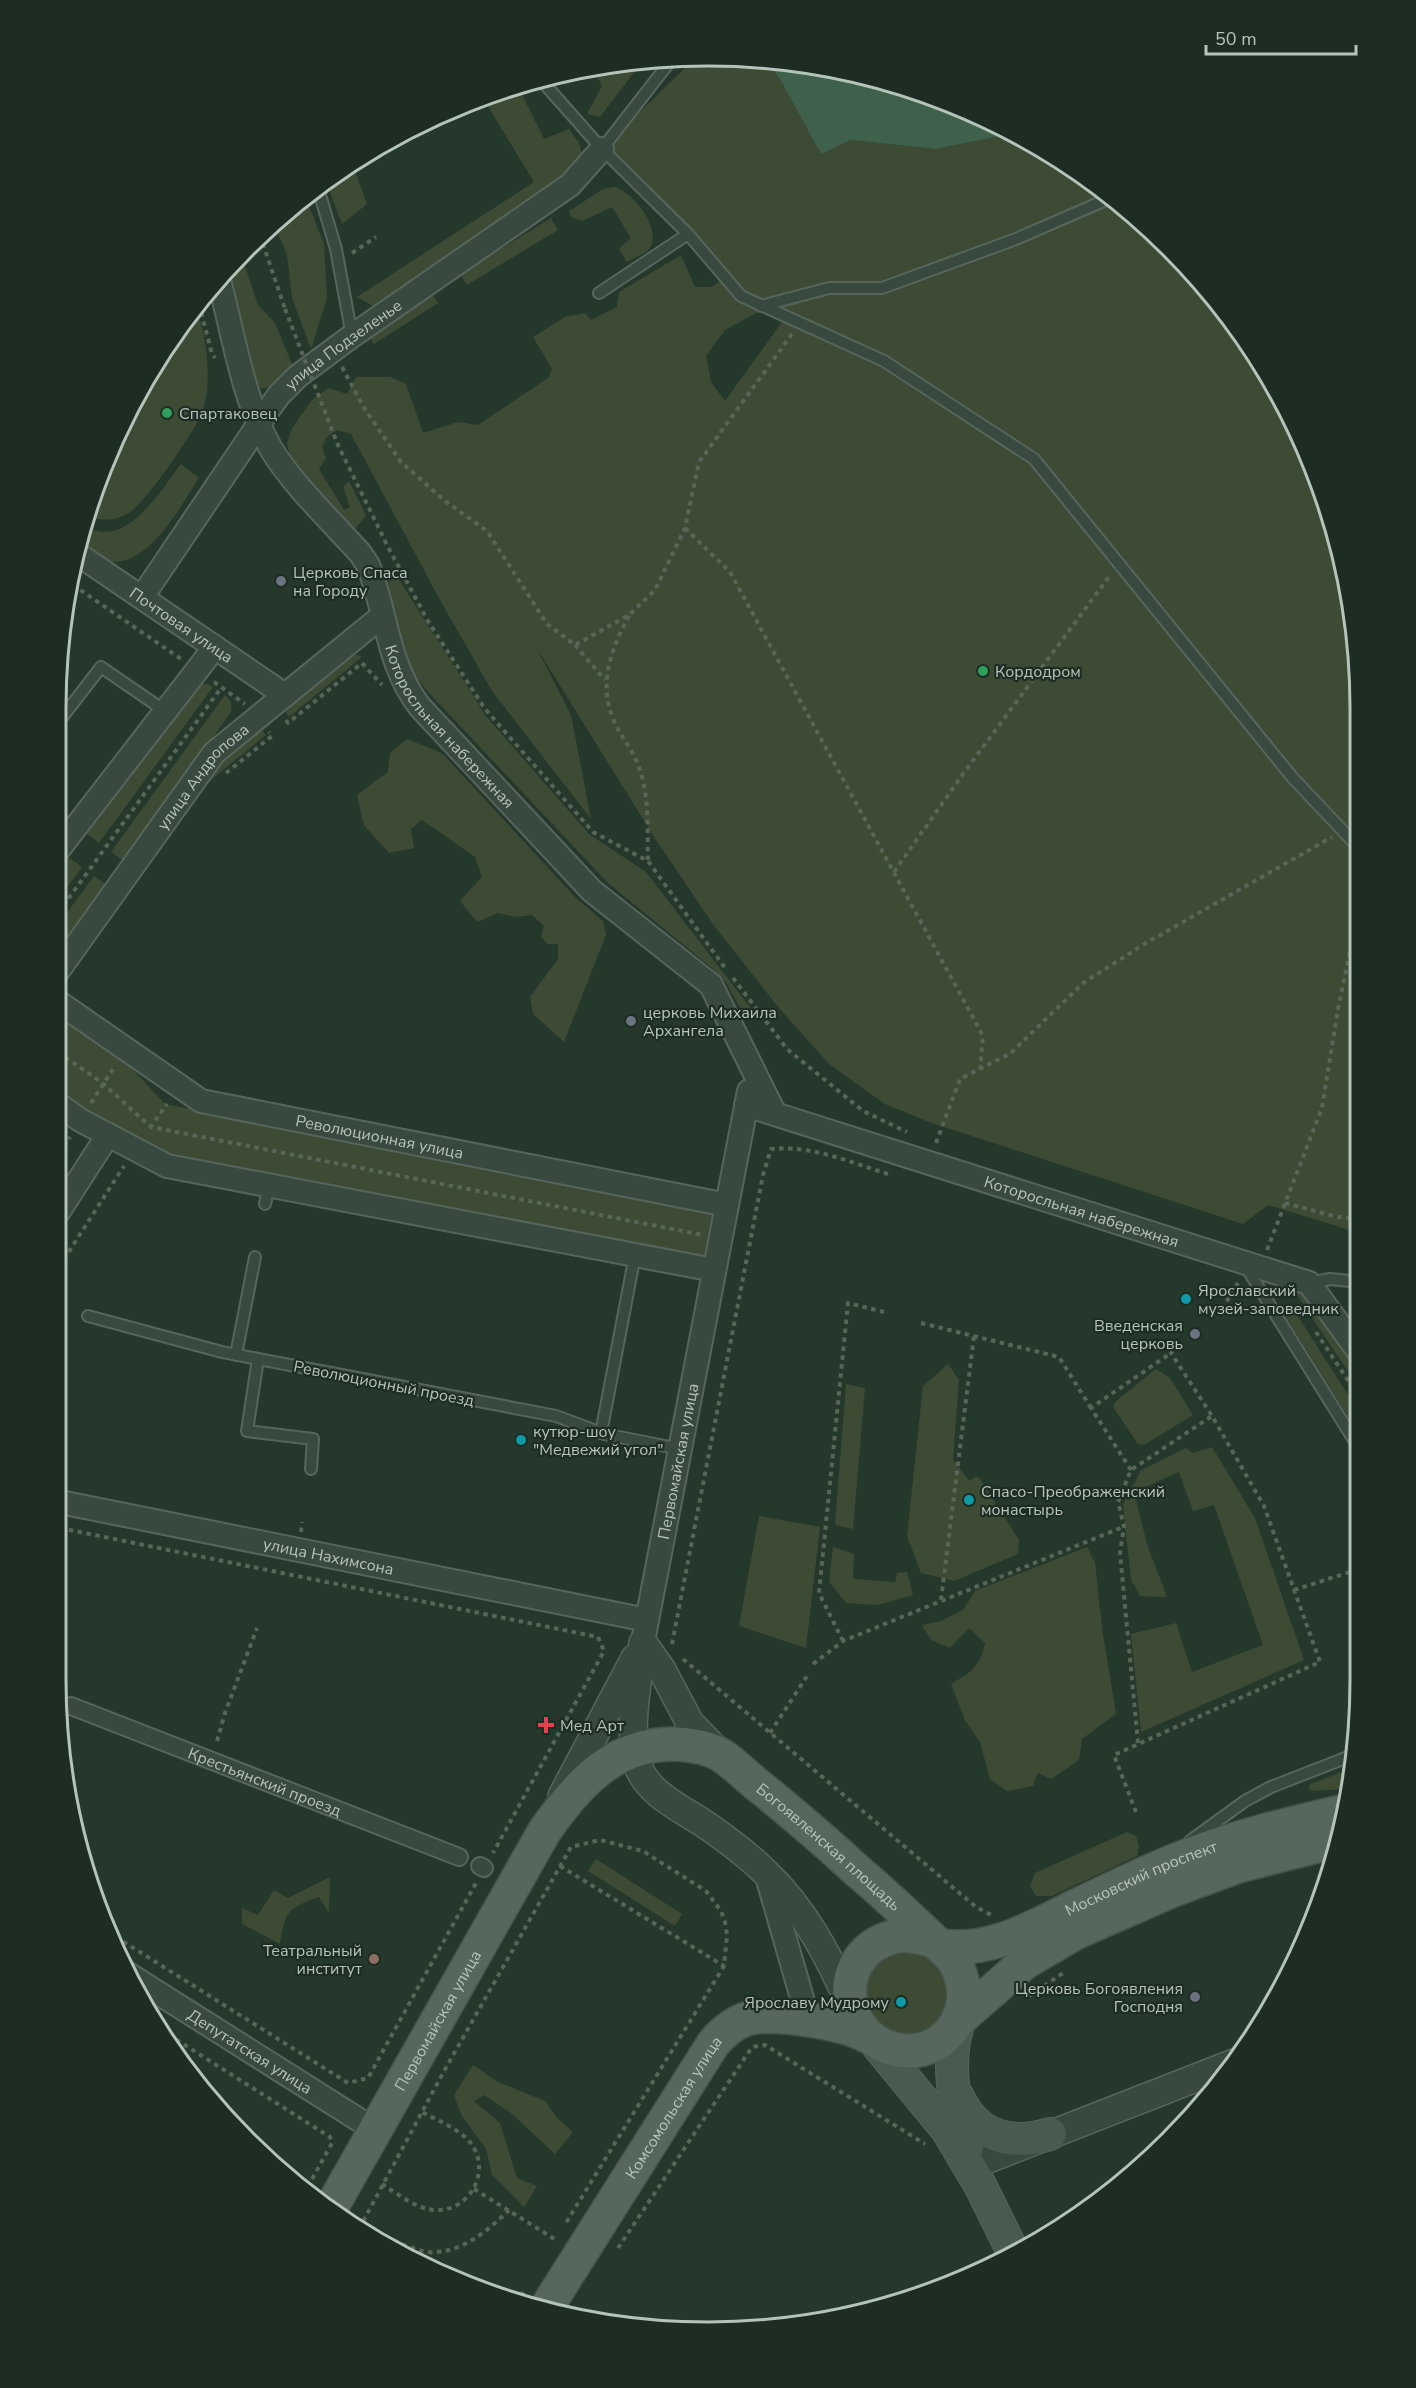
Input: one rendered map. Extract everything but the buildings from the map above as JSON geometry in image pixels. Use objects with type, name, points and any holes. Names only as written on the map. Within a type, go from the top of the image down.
[{"type":"main road","name":"Богоявленская площадь","points":[[634,1750],[654,1745],[684,1744],[721,1755],[802,1821],[953,1958],[963,1981],[964,1995],[960,2019]]},
{"type":"main road","name":"Первомайская улица","points":[[335,2202],[544,1832],[573,1792],[587,1779],[607,1763],[634,1750]]},
{"type":"main road","name":"Московский проспект","points":[[938,1943],[969,1947],[1019,1934],[1142,1875],[1226,1841],[1336,1813]]},
{"type":"main road","name":"Московский проспект","points":[[960,2019],[1024,1963],[1084,1929],[1173,1890],[1238,1866],[1329,1843]]},
{"type":"main road","name":"Богоявленская площадь","points":[[864,2028],[849,1992],[853,1972],[868,1951],[893,1937],[907,1936],[938,1943]]},
{"type":"main road","name":"Комсомольская улица","points":[[536,2298],[719,2037],[731,2026],[754,2018],[771,2017],[853,2029],[864,2028]]},
{"type":"main road","points":[[864,2028],[895,2049],[916,2050],[941,2040],[960,2019]]},
{"type":"main road","points":[[960,2019],[954,2037],[951,2074],[960,2155]]},
{"type":"main road","points":[[864,2028],[960,2155],[1010,2246]]},
{"type":"main road","points":[[951,2074],[964,2110],[988,2131],[1005,2138],[1018,2140],[1034,2139],[1050,2134]]},
{"type":"main road","points":[[960,2155],[1004,2152]]},
{"type":"street","name":"улица Подзеленье","points":[[142,597],[259,424],[288,386],[343,343],[570,185],[602,149]]},
{"type":"street","name":"Которосльная набережная","points":[[221,289],[259,424],[270,447],[286,469],[365,560],[371,573],[396,665],[413,698],[592,891],[709,983],[775,1114]]},
{"type":"street","name":"Почтовая улица","points":[[84,558],[285,695]]},
{"type":"street","name":"улица Андропова","points":[[66,960],[210,758],[266,718],[285,695],[382,616]]},
{"type":"street","points":[[66,840],[215,647]]},
{"type":"street","name":"Революционная улица","points":[[66,1007],[204,1102],[727,1205]]},
{"type":"street","name":"Первомайская улица","points":[[544,1832],[645,1632],[753,1069]]},
{"type":"street","name":"Которосльная набережная","points":[[746,1105],[1251,1255],[1309,1283]]},
{"type":"street","points":[[66,1110],[80,1120],[162,1164],[267,1195],[714,1270]]},
{"type":"street","points":[[66,1199],[108,1135]]},
{"type":"street","points":[[1309,1283],[1350,1340]]},
{"type":"street","name":"улица Нахимсона","points":[[66,1503],[599,1611],[630,1630],[645,1632]]},
{"type":"street","points":[[645,1632],[635,1702],[634,1750],[639,1768],[649,1785],[738,1848],[766,1872],[790,1898],[814,1932],[864,2028]]},
{"type":"street","name":"Богоявленская площадь","points":[[645,1632],[690,1723],[701,1737],[721,1755]]},
{"type":"street","name":"Крестьянский проезд","points":[[72,1706],[459,1857]]},
{"type":"street","points":[[766,1872],[804,2005],[812,2022]]},
{"type":"street","name":"Депутатская улица","points":[[142,1983],[375,2130]]},
{"type":"street","points":[[1004,2152],[1218,2069]]},
{"type":"lane","points":[[602,149],[666,67]]},
{"type":"lane","points":[[547,87],[602,149],[688,234],[741,296],[884,361],[1034,459],[1292,777],[1350,838]]},
{"type":"lane","points":[[320,196],[339,261],[343,343]]},
{"type":"lane","points":[[761,306],[830,288],[882,288],[1016,239],[1102,202]]},
{"type":"lane","points":[[599,293],[688,234]]},
{"type":"lane","points":[[66,712],[101,667],[165,711]]},
{"type":"lane","points":[[601,1433],[635,1255]]},
{"type":"lane","points":[[1251,1255],[1350,1432]]},
{"type":"lane","points":[[236,1355],[255,1257]]},
{"type":"lane","points":[[1309,1283],[1330,1279],[1350,1281]]},
{"type":"lane","name":"Революционный проезд","points":[[88,1316],[236,1355],[556,1416],[601,1433],[680,1449]]},
{"type":"lane","points":[[258,1359],[247,1431],[313,1439],[311,1470]]},
{"type":"lane","points":[[1142,1875],[1258,1793],[1346,1758]]},
{"type":"path","points":[[339,261],[376,237]]},
{"type":"path","points":[[263,245],[285,309],[337,443],[388,547],[428,621],[485,709],[593,832],[648,861],[787,1049],[862,1111],[914,1136]]},
{"type":"path","points":[[575,645],[629,615],[655,590],[685,528],[699,462],[786,345],[799,322]]},
{"type":"path","points":[[343,343],[364,408],[401,462],[446,501],[487,531],[547,624],[575,645],[605,681]]},
{"type":"path","points":[[685,528],[730,572],[894,872],[983,1036],[980,1069]]},
{"type":"path","points":[[894,872],[963,774],[1119,563]]},
{"type":"path","points":[[77,588],[266,718]]},
{"type":"path","points":[[629,615],[616,639],[605,681],[612,716],[639,766],[647,805],[648,861]]},
{"type":"path","points":[[266,718],[280,713],[288,723],[362,663]]},
{"type":"path","points":[[66,902],[221,688]]},
{"type":"path","points":[[223,776],[272,736],[264,726],[266,718]]},
{"type":"path","points":[[925,1140],[935,1145],[960,1079],[1011,1053],[1083,983],[1303,851],[1343,831]]},
{"type":"path","points":[[1267,1251],[1322,1108],[1350,951]]},
{"type":"path","points":[[86,1111],[121,1057]]},
{"type":"path","points":[[66,1058],[103,1084],[151,1128],[704,1235]]},
{"type":"path","points":[[146,1134],[167,1104]]},
{"type":"path","points":[[66,1143],[72,1133]]},
{"type":"path","points":[[672,1650],[674,1624],[763,1175],[771,1149],[792,1147],[809,1150],[894,1176]]},
{"type":"path","points":[[66,1256],[127,1161]]},
{"type":"path","points":[[1286,1203],[1337,1218],[1350,1218]]},
{"type":"path","points":[[1251,1255],[1267,1251],[1274,1254]]},
{"type":"path","points":[[1222,1309],[1238,1283],[1230,1282]]},
{"type":"path","points":[[843,1641],[819,1593],[848,1303],[884,1312]]},
{"type":"path","points":[[921,1323],[1059,1357],[1131,1470]]},
{"type":"path","points":[[1313,1327],[1350,1383]]},
{"type":"path","points":[[941,1601],[974,1336]]},
{"type":"path","points":[[1091,1408],[1171,1353],[1179,1344]]},
{"type":"path","points":[[1136,1812],[1114,1755],[1320,1662],[1264,1506],[1212,1416],[1171,1353]]},
{"type":"path","points":[[1138,1743],[1120,1553],[1124,1527],[1118,1502],[1131,1470],[1212,1416]]},
{"type":"path","points":[[290,1527],[313,1531]]},
{"type":"path","points":[[813,1664],[843,1641],[1124,1527]]},
{"type":"path","points":[[66,1529],[598,1636],[604,1651],[482,1867],[368,2078],[348,2083],[121,1940]]},
{"type":"path","points":[[1294,1590],[1350,1572]]},
{"type":"path","points":[[217,1741],[225,1713],[257,1628]]},
{"type":"path","points":[[681,1657],[976,1907],[996,1918]]},
{"type":"path","points":[[770,1733],[809,1673]]},
{"type":"path","points":[[363,2221],[381,2184],[571,1846],[600,1840],[644,1851],[706,1891],[721,1911],[727,1935],[724,1966],[562,2229]]},
{"type":"path","points":[[560,1866],[724,1966]]},
{"type":"path","points":[[1024,2000],[1069,1969]]},
{"type":"path","points":[[176,2039],[330,2138],[332,2143],[310,2183]]},
{"type":"path","points":[[618,2248],[753,2047],[765,2044],[960,2155]]},
{"type":"path","points":[[381,2184],[417,2205],[432,2210],[456,2206],[474,2189],[479,2165],[471,2143],[458,2132],[422,2112]]},
{"type":"path","points":[[474,2189],[556,2240],[550,2249]]},
{"type":"path","points":[[403,2244],[417,2250],[441,2251],[465,2244],[484,2232],[509,2210]]},
{"type":"shaded area","points":[[686,67],[773,69],[821,154],[851,140],[935,149],[1000,136],[1065,174],[1131,225],[1191,285],[1242,351],[1284,424],[1301,462],[1328,542],[1345,624],[1350,708],[1350,1230],[1268,1205],[1243,1224],[929,1122],[885,1104],[829,1064],[779,1008],[715,927],[656,840],[536,647],[571,715],[591,819],[492,691],[440,600],[351,434],[337,430],[327,437],[322,447],[326,458],[319,469],[344,510],[350,507],[343,487],[349,481],[366,515],[353,532],[291,460],[287,443],[292,428],[312,400],[328,388],[347,394],[356,377],[390,377],[406,384],[423,433],[458,422],[478,425],[548,378],[552,369],[533,337],[565,317],[585,313],[591,320],[617,307],[619,292],[681,255],[695,287],[712,287],[721,280],[741,299],[760,311],[725,330],[706,356],[711,382],[725,401],[785,318],[741,296],[602,149]]},
{"type":"shaded area","points":[[773,69],[833,78],[874,88],[954,115],[1000,136],[935,149],[851,140],[821,154]]},
{"type":"shaded area","points":[[636,70],[600,117],[587,114],[602,86],[596,76]]},
{"type":"shaded area","points":[[522,94],[544,139],[569,129],[579,143],[582,154],[565,176],[373,306],[357,297],[534,182],[488,105]]},
{"type":"shaded area","points":[[355,171],[367,204],[342,224],[329,190]]},
{"type":"shaded area","points":[[614,187],[622,190],[638,204],[650,223],[653,233],[648,250],[627,262],[619,249],[631,238],[612,207],[582,221],[571,217],[569,211],[603,189]]},
{"type":"shaded area","points":[[309,206],[324,244],[327,298],[311,349],[292,298],[287,255],[277,232]]},
{"type":"shaded area","points":[[551,218],[558,230],[467,285],[460,274]]},
{"type":"shaded area","points":[[244,264],[258,305],[275,323],[294,369],[278,384],[262,389],[252,381],[227,282]]},
{"type":"shaded area","points":[[432,294],[438,303],[374,344],[368,335]]},
{"type":"shaded area","name":"Спартаковец","points":[[199,317],[205,345],[208,382],[204,407],[193,430],[172,462],[138,505],[130,512],[115,519],[95,518],[100,502],[132,424],[174,351]]},
{"type":"shaded area","points":[[181,464],[199,478],[158,538],[144,550],[129,559],[113,562],[96,558],[86,551],[92,529],[100,532],[114,531],[126,525],[148,507]]},
{"type":"shaded area","points":[[396,575],[486,716],[589,834],[646,872],[752,1010],[744,1016],[727,984],[713,969],[608,883],[429,693],[398,654],[380,587]]},
{"type":"shaded area","points":[[350,655],[362,657],[289,717],[283,708]]},
{"type":"shaded area","points":[[199,684],[213,687],[99,843],[83,831]]},
{"type":"shaded area","points":[[225,695],[231,702],[231,712],[125,862],[111,852]]},
{"type":"shaded area","points":[[259,727],[266,735],[206,784],[203,784],[220,759]]},
{"type":"shaded area","points":[[407,739],[442,753],[576,898],[603,921],[606,935],[564,1042],[533,1014],[530,997],[558,959],[558,944],[547,944],[541,936],[544,926],[532,915],[516,917],[498,913],[477,922],[460,901],[482,877],[475,857],[422,820],[411,829],[414,848],[389,853],[364,825],[357,795],[388,772],[390,753]]},
{"type":"shaded area","points":[[66,856],[82,867],[66,889]]},
{"type":"shaded area","points":[[94,876],[108,886],[66,945],[66,914]]},
{"type":"shaded area","points":[[66,1019],[121,1057],[165,1104],[703,1210],[712,1214],[704,1257],[166,1160],[66,1096]]},
{"type":"shaded area","points":[[1295,1289],[1308,1294],[1350,1357],[1350,1374]]},
{"type":"shaded area","points":[[1286,1306],[1294,1310],[1350,1398],[1350,1420],[1284,1314]]},
{"type":"shaded area","points":[[948,1364],[959,1380],[953,1459],[969,1481],[978,1476],[1019,1540],[1018,1554],[954,1581],[921,1573],[907,1536],[923,1386]]},
{"type":"shaded area","points":[[1156,1369],[1170,1378],[1193,1415],[1144,1445],[1138,1444],[1113,1407],[1115,1402]]},
{"type":"shaded area","points":[[846,1384],[865,1388],[853,1529],[835,1525]]},
{"type":"shaded area","points":[[1212,1447],[1255,1518],[1304,1660],[1141,1732],[1131,1634],[1176,1623],[1192,1672],[1263,1645],[1214,1505],[1193,1511],[1179,1472],[1134,1492],[1147,1544],[1167,1597],[1140,1596],[1131,1579],[1123,1505],[1140,1471],[1186,1448],[1193,1453]]},
{"type":"shaded area","points":[[759,1516],[820,1527],[806,1648],[739,1626]]},
{"type":"shaded area","points":[[833,1547],[854,1554],[853,1579],[895,1582],[897,1573],[907,1572],[913,1595],[877,1605],[846,1603],[829,1582]]},
{"type":"shaded area","points":[[1087,1547],[1095,1563],[1102,1628],[1116,1714],[1082,1739],[1079,1760],[1051,1779],[1038,1773],[1033,1786],[1007,1791],[990,1779],[980,1742],[965,1720],[951,1684],[974,1668],[981,1658],[985,1643],[969,1628],[950,1648],[931,1640],[922,1625],[941,1621],[963,1610],[975,1591]]},
{"type":"shaded area","points":[[1344,1771],[1341,1789],[1313,1791],[1309,1789],[1310,1784]]},
{"type":"shaded area","points":[[1127,1832],[1136,1836],[1139,1846],[1137,1856],[1052,1896],[1036,1896],[1030,1886],[1035,1873]]},
{"type":"shaded area","points":[[596,1859],[682,1914],[675,1926],[588,1871]]},
{"type":"shaded area","points":[[330,1877],[329,1913],[319,1897],[300,1904],[286,1918],[280,1944],[242,1924],[242,1908],[258,1915],[274,1890],[288,1898]]},
{"type":"shaded area","points":[[907,1952],[923,1955],[936,1964],[945,1977],[948,1993],[945,2009],[936,2022],[923,2031],[907,2034],[891,2031],[878,2022],[869,2009],[866,1993],[869,1977],[878,1964],[891,1955]]},
{"type":"shaded area","points":[[473,2065],[498,2082],[545,2101],[557,2118],[573,2132],[555,2154],[511,2113],[484,2095],[474,2101],[500,2123],[517,2178],[537,2186],[524,2207],[492,2175],[486,2149],[462,2116],[454,2095]]},
{"type":"place","name":"Спартаковец","points":[[167,413]]},
{"type":"place","name":"Церковь Спаса на Городу","points":[[281,581]]},
{"type":"place","name":"Кордодром","points":[[983,671]]},
{"type":"place","name":"церковь Михаила Архангела","points":[[631,1021]]},
{"type":"place","name":"Ярославский музей-заповедник","points":[[1186,1299]]},
{"type":"place","name":"Введенская церковь","points":[[1195,1334]]},
{"type":"place","name":"кутюр-шоу \"Медвежий угол\"","points":[[521,1440]]},
{"type":"place","name":"Спасо-Преображенский монастырь","points":[[969,1500]]},
{"type":"place","name":"Мед Арт","points":[[546,1725]]},
{"type":"place","name":"Театральный институт","points":[[374,1959]]},
{"type":"place","name":"Церковь Богоявления Господня","points":[[1195,1997]]},
{"type":"place","name":"Ярославу Мудрому","points":[[901,2002]]}]
